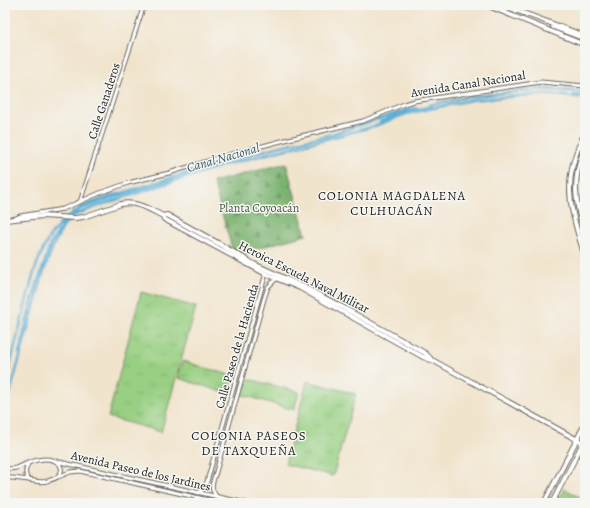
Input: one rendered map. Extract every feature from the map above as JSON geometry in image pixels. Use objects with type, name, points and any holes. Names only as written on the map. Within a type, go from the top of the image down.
[{"type":"main road","points":[[486,5],[585,45]]},
{"type":"main road","points":[[502,5],[585,36]]},
{"type":"main road","points":[[542,20],[557,29],[585,39]]},
{"type":"main road","points":[[585,134],[579,145],[570,183],[571,207],[585,257]]},
{"type":"main road","points":[[580,239],[584,232],[578,211],[575,187],[576,177],[585,146]]},
{"type":"main road","points":[[576,191],[585,153]]},
{"type":"main road","name":"Heroica Escuela Naval Militar","points":[[5,220],[46,216],[71,218],[83,217],[128,203],[140,204],[162,216],[164,219],[267,272],[302,286],[344,308],[425,353],[434,361]]},
{"type":"main road","points":[[577,230],[578,232],[583,230],[584,232]]},
{"type":"main road","name":"Heroica Escuela Naval Militar","points":[[267,272],[276,278],[300,288],[423,357],[434,361],[584,442]]},
{"type":"main road","points":[[544,503],[585,424]]},
{"type":"main road","points":[[552,503],[584,442]]},
{"type":"street","name":"Calle Ganaderos","points":[[80,202],[144,5]]},
{"type":"street","name":"Avenida Canal Nacional","points":[[12,220],[20,216],[63,209],[128,183],[169,173],[224,156],[363,121],[414,101],[541,82],[585,86]]},
{"type":"street","name":"Calle Paseo de la Hacienda","points":[[198,493],[204,489],[206,485],[267,272]]},
{"type":"street","name":"Calle Paseo de la Hacienda","points":[[212,486],[266,293],[268,287],[276,278]]},
{"type":"street","points":[[250,331],[254,332]]},
{"type":"street","points":[[247,342],[251,344]]},
{"type":"street","points":[[217,447],[222,449]]},
{"type":"street","points":[[5,468],[13,469],[42,459],[55,461],[60,464],[62,468],[58,477],[46,482],[5,478]]},
{"type":"street","name":"Avenida Paseo de los Jardines","points":[[55,461],[246,503]]},
{"type":"street","points":[[28,464],[25,471],[28,480]]},
{"type":"street","name":"Avenida Paseo de los Jardines","points":[[58,477],[70,472],[80,471],[222,503]]},
{"type":"street","points":[[206,485],[210,488],[212,486],[212,491],[217,497]]},
{"type":"street","points":[[169,491],[170,486]]},
{"type":"street","points":[[179,493],[180,489]]},
{"type":"green space","name":"Planta Coyoacán","points":[[286,163],[306,235],[240,253],[232,249],[213,182]]},
{"type":"green space","points":[[141,292],[196,307],[161,432],[108,417]]},
{"type":"green space","points":[[183,361],[233,376],[229,394],[178,378]]},
{"type":"green space","points":[[244,378],[299,392],[294,410],[240,394]]},
{"type":"green space","points":[[307,381],[356,394],[333,476],[285,464]]},
{"type":"green space","points":[[565,489],[585,500],[585,503],[557,503]]},
{"type":"waterway","name":"Canal Nacional","points":[[429,105],[468,97],[542,89],[585,92]]},
{"type":"waterway","name":"Canal Nacional","points":[[5,411],[43,274],[53,246],[65,224],[75,215],[101,205],[224,165],[372,127],[406,114],[471,100],[544,94],[585,98]]},
{"type":"waterway","name":"Canal Nacional","points":[[574,95],[585,96]]},
{"type":"waterway","name":"Canal Nacional","points":[[380,122],[404,112],[432,106]]},
{"type":"waterway","name":"Canal Nacional","points":[[78,209],[99,200],[222,162],[332,134],[416,108]]},
{"type":"waterway","name":"Canal Nacional","points":[[73,215],[80,209],[115,197],[217,166]]},
{"type":"waterway","name":"Canal Nacional","points":[[5,385],[31,282],[40,255],[54,230],[74,212]]},
{"type":"waterway","name":"Canal Nacional","points":[[19,353],[32,300],[50,245],[64,223]]},
{"type":"district","name":"COLONIA MAGDALENA CULHUACÁN","points":[[392,202]]},
{"type":"district","name":"COLONIA PASEOS DE TAXQUEÑA","points":[[249,442]]}]
